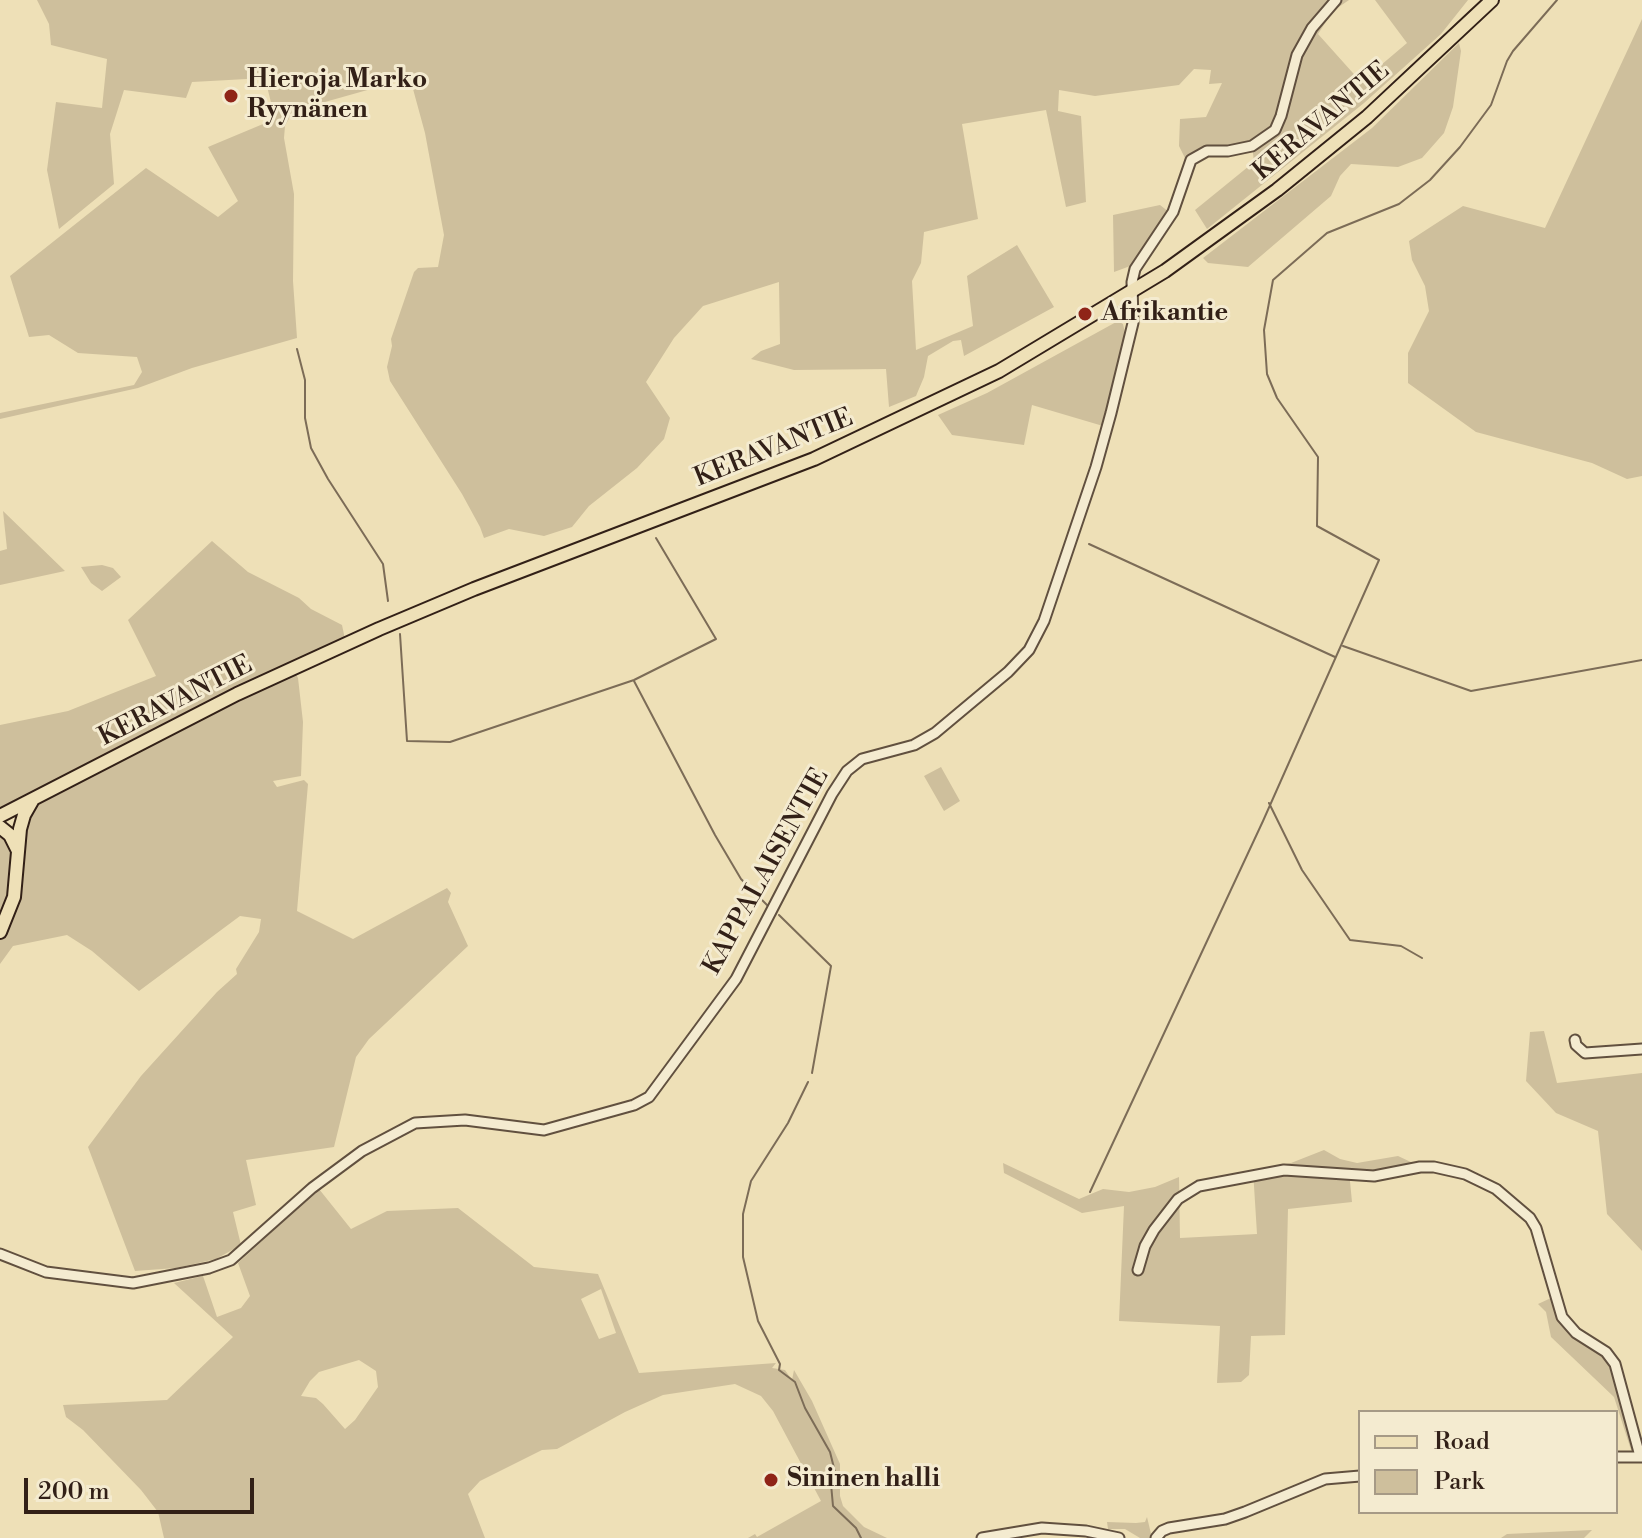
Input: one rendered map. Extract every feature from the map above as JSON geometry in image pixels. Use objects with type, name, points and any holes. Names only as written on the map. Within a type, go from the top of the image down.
[{"type":"main road","name":"KERAVANTIE","points":[[0,816],[237,694],[379,629],[489,583],[758,482],[890,425],[999,371],[1132,292],[1209,241],[1313,161],[1398,89],[1492,0]]},
{"type":"main road","points":[[0,932],[14,897],[24,815],[32,801]]},
{"type":"main road","points":[[0,827],[10,835],[18,852]]},
{"type":"street","points":[[1132,292],[1135,269],[1173,212],[1191,160],[1207,151],[1252,146],[1275,130],[1297,55],[1312,28],[1336,0]]},
{"type":"street","name":"KAPPALAISENTIE","points":[[0,1254],[46,1272],[133,1283],[209,1268],[231,1260],[312,1188],[362,1151],[415,1123],[465,1120],[544,1130],[634,1105],[649,1097],[736,979],[832,794],[847,771],[862,759],[914,745],[935,733],[1008,672],[1029,650],[1044,621],[1096,467],[1133,323],[1132,292]]},
{"type":"street","points":[[1575,1040],[1585,1053],[1642,1049]]},
{"type":"street","points":[[1138,1270],[1145,1246],[1154,1230],[1178,1199],[1199,1186],[1284,1170],[1374,1176],[1434,1167],[1473,1177],[1508,1199],[1530,1218],[1536,1228],[1562,1317],[1576,1333],[1606,1352],[1615,1364],[1641,1457],[1618,1457]]},
{"type":"street","points":[[1156,1538],[1169,1528],[1225,1519],[1325,1479],[1358,1476]]},
{"type":"street","points":[[982,1538],[1042,1528],[1086,1531],[1119,1538]]},
{"type":"green space","points":[[37,0],[1349,0],[1333,11],[1318,34],[1361,82],[1407,43],[1375,0],[1468,0],[1441,34],[1364,103],[1207,229],[1195,210],[1254,162],[1252,144],[1203,150],[1185,158],[1179,146],[1180,119],[1206,117],[1222,83],[1209,84],[1211,70],[1194,69],[1179,85],[1095,96],[1059,90],[1058,111],[1081,116],[1086,202],[1066,207],[1046,110],[962,124],[978,219],[924,232],[921,263],[912,281],[916,350],[973,326],[967,276],[1017,245],[1054,307],[964,356],[961,340],[953,341],[928,356],[916,396],[889,407],[886,369],[794,370],[751,359],[761,351],[780,344],[779,282],[703,306],[674,338],[646,382],[670,418],[664,439],[637,468],[589,506],[572,527],[544,536],[509,529],[484,538],[462,494],[390,381],[387,367],[391,339],[414,272],[418,268],[438,267],[444,235],[425,133],[410,78],[293,111],[285,126],[284,138],[294,194],[293,281],[297,338],[192,368],[138,388],[0,419],[0,413],[134,385],[142,372],[137,357],[78,353],[49,335],[29,337],[10,276],[146,168],[218,217],[238,201],[208,147],[275,119],[265,78],[192,82],[186,98],[124,90],[110,134],[114,184],[59,229],[47,170],[56,102],[102,108],[107,59],[51,45],[49,24]]},
{"type":"green space","points":[[1642,19],[1642,476],[1627,479],[1592,463],[1476,432],[1408,383],[1408,353],[1429,311],[1425,286],[1412,260],[1409,241],[1463,206],[1545,228]]},
{"type":"green space","points":[[1459,43],[1461,51],[1453,107],[1444,133],[1422,158],[1398,167],[1351,164],[1340,176],[1331,196],[1248,267],[1208,263],[1203,258],[1372,128]]},
{"type":"green space","points":[[1160,205],[1169,212],[1133,265],[1114,272],[1113,215]]},
{"type":"green space","points":[[1118,321],[1123,324],[1125,333],[1103,426],[1032,405],[1024,445],[952,435],[938,415],[987,393]]},
{"type":"green space","points":[[3,511],[65,571],[0,585],[0,551],[7,549]]},
{"type":"green space","points":[[212,541],[248,572],[299,598],[311,609],[342,625],[346,644],[293,668],[298,678],[303,722],[301,776],[273,781],[277,787],[304,780],[308,784],[297,911],[353,939],[447,888],[451,893],[448,902],[468,946],[369,1039],[356,1057],[334,1147],[246,1160],[256,1205],[233,1212],[241,1245],[216,1259],[176,1268],[135,1271],[88,1147],[141,1076],[237,974],[236,969],[259,932],[261,919],[240,916],[139,991],[92,951],[67,935],[13,946],[0,964],[0,827],[15,843],[31,802],[0,816],[0,725],[68,711],[156,676],[128,620]]},
{"type":"green space","points":[[102,565],[113,568],[121,577],[102,591],[91,583],[81,567]]},
{"type":"green space","points":[[941,767],[960,801],[944,811],[924,776]]},
{"type":"green space","points":[[1544,1031],[1557,1083],[1642,1073],[1642,1251],[1607,1214],[1598,1131],[1556,1113],[1526,1081],[1530,1032]]},
{"type":"green space","points":[[1324,1150],[1340,1159],[1357,1163],[1398,1156],[1413,1163],[1370,1173],[1349,1171],[1352,1202],[1288,1209],[1285,1335],[1251,1336],[1249,1375],[1241,1382],[1217,1383],[1220,1326],[1119,1321],[1124,1206],[1082,1213],[1004,1173],[1003,1163],[1079,1199],[1103,1189],[1129,1192],[1155,1187],[1179,1177],[1180,1238],[1257,1234],[1253,1170],[1291,1163]]},
{"type":"green space","points":[[319,1189],[351,1229],[387,1211],[458,1208],[534,1267],[598,1274],[639,1373],[776,1363],[772,1368],[785,1370],[792,1380],[794,1370],[812,1401],[840,1464],[843,1506],[864,1527],[887,1538],[748,1538],[755,1534],[757,1537],[821,1501],[773,1411],[761,1396],[735,1384],[663,1395],[557,1449],[542,1450],[480,1481],[468,1494],[485,1538],[164,1538],[158,1512],[83,1430],[66,1417],[63,1405],[167,1400],[233,1337],[174,1283],[203,1276],[217,1317],[241,1308],[250,1296],[238,1263]],"holes":[[[601,1289],[616,1333],[599,1339],[581,1299]],[[359,1360],[376,1371],[378,1387],[345,1429],[316,1398],[301,1396],[319,1372]]]},
{"type":"green space","points":[[1551,1298],[1560,1321],[1601,1353],[1612,1366],[1635,1451],[1631,1450],[1614,1397],[1551,1337],[1546,1312],[1538,1304]]},
{"type":"green space","points":[[1147,1517],[1152,1538],[1140,1538],[1125,1529],[1108,1529],[1107,1522],[1145,1522]]},
{"type":"green space","points":[[1592,1530],[1584,1538],[1501,1538],[1507,1534]]},
{"type":"waterway","points":[[1090,1192],[1263,821],[1379,560],[1317,526],[1318,457],[1277,398],[1267,374],[1264,330],[1273,280],[1327,233],[1399,204],[1430,180],[1460,147],[1491,105],[1513,51],[1557,0]]},
{"type":"waterway","points":[[297,349],[305,380],[305,418],[311,448],[383,564],[388,601]]},
{"type":"waterway","points":[[400,634],[407,741],[450,742],[634,680],[716,639],[656,538]]},
{"type":"waterway","points":[[1089,544],[1335,657]]},
{"type":"waterway","points":[[1343,646],[1471,691],[1642,660]]},
{"type":"waterway","points":[[634,681],[741,879],[768,906]]},
{"type":"waterway","points":[[1269,803],[1302,870],[1350,940],[1401,946],[1422,958]]},
{"type":"waterway","points":[[779,915],[831,966],[812,1073]]},
{"type":"waterway","points":[[808,1082],[788,1123],[751,1181],[743,1214],[743,1257],[758,1321],[780,1364],[779,1370],[795,1382],[805,1408],[830,1452],[835,1472],[831,1484],[833,1506],[856,1528],[861,1538]]},
{"type":"place","name":"Hieroja Marko Ryynänen","points":[[231,96]]},
{"type":"place","name":"Afrikantie","points":[[1085,314]]},
{"type":"place","name":"Sininen halli","points":[[771,1480]]}]
